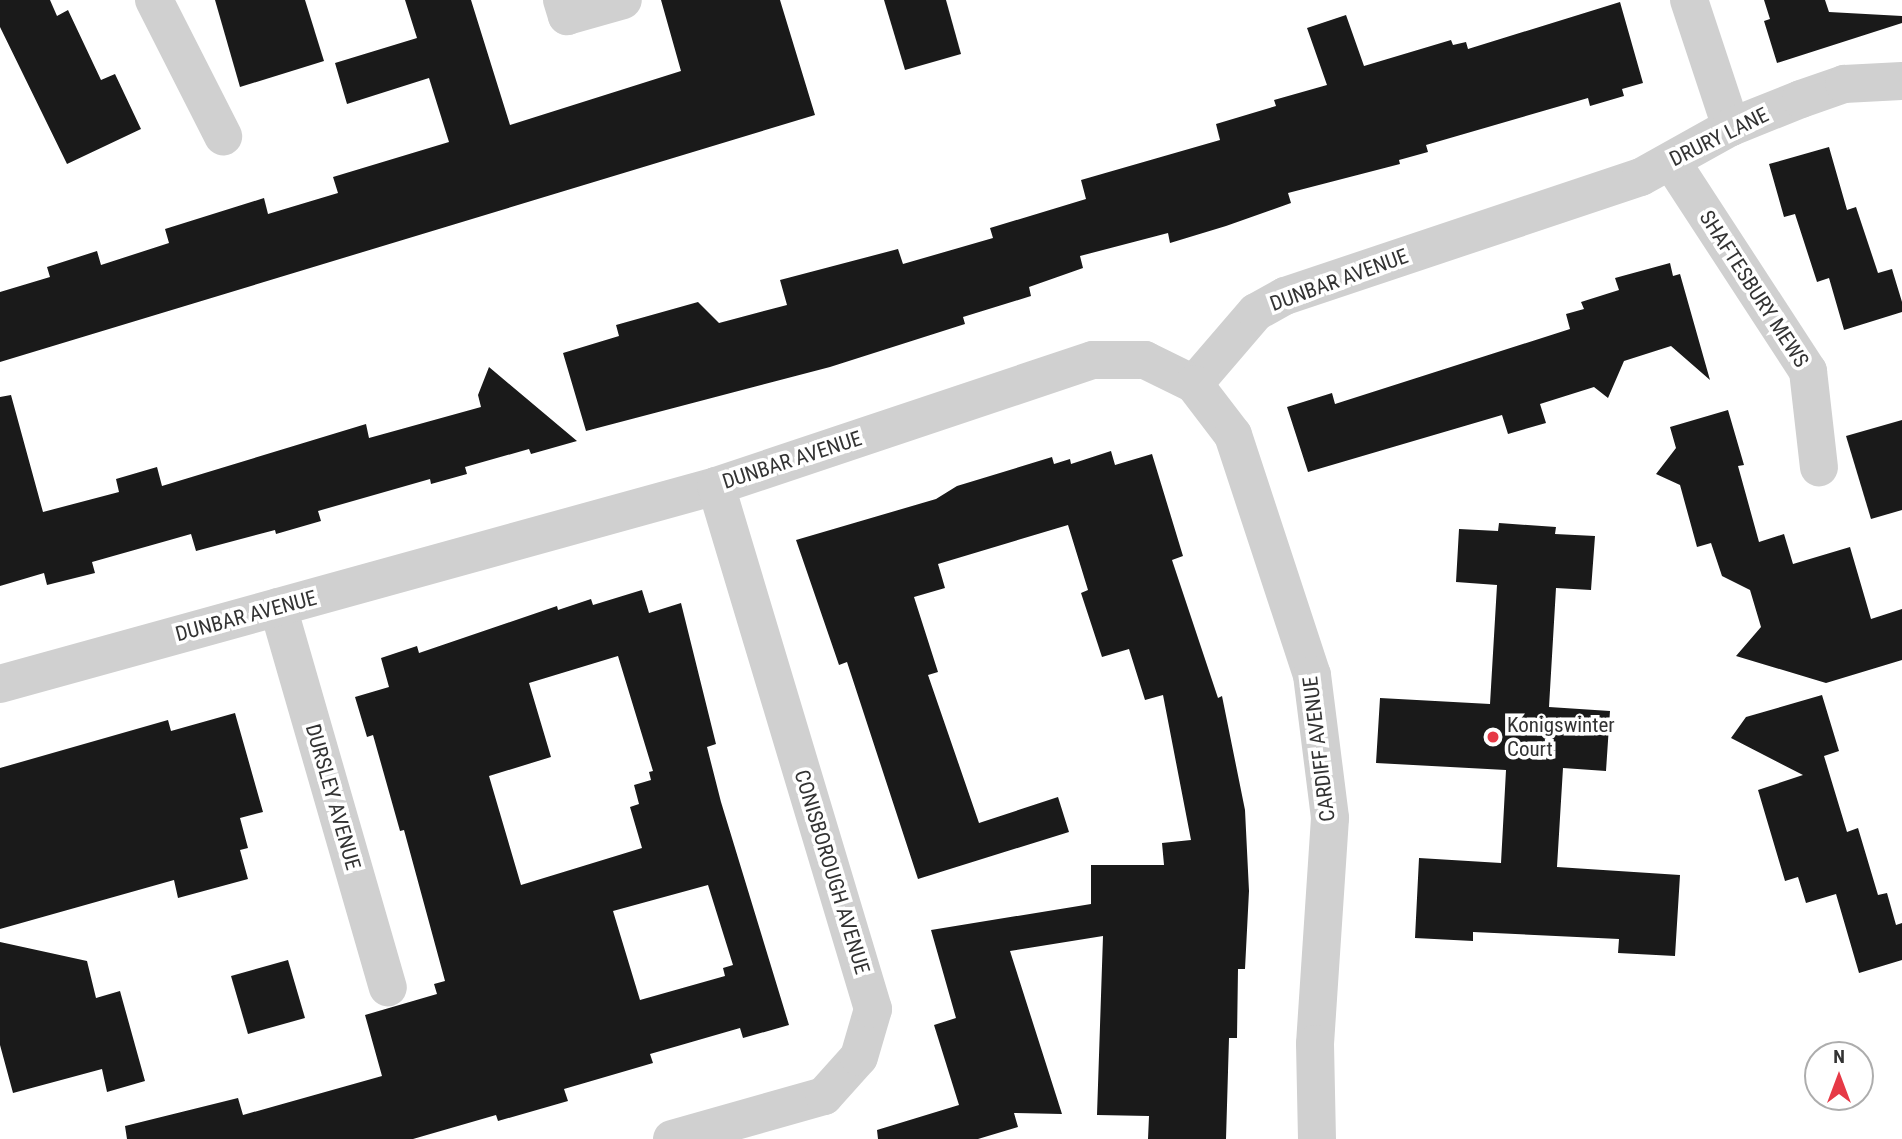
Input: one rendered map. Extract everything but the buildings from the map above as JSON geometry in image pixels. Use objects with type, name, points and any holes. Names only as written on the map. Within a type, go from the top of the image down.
[{"type":"street","points":[[154,0],[223,136]]},
{"type":"street","points":[[562,0],[567,16],[623,0]]},
{"type":"street","points":[[1689,0],[1731,127]]},
{"type":"street","name":"DRURY LANE","points":[[1540,210],[1641,177],[1731,127],[1844,84],[1902,81]]},
{"type":"street","name":"SHAFTESBURY MEWS","points":[[1671,161],[1808,371],[1819,467]]},
{"type":"street","name":"DUNBAR AVENUE","points":[[0,684],[716,486],[1093,360],[1145,360],[1194,384],[1256,312],[1285,296],[1540,210]]},
{"type":"street","name":"CARDIFF AVENUE","points":[[1194,384],[1233,435],[1312,676],[1330,818],[1315,1044],[1317,1139]]},
{"type":"street","name":"CONISBOROUGH AVENUE","points":[[672,1139],[780,1124],[824,1096],[859,1057],[873,1009],[716,486]]},
{"type":"street","name":"DURSLEY AVENUE","points":[[278,607],[388,988]]},
{"type":"place","name":"Konigswinter Court","points":[[1493,737]]}]
